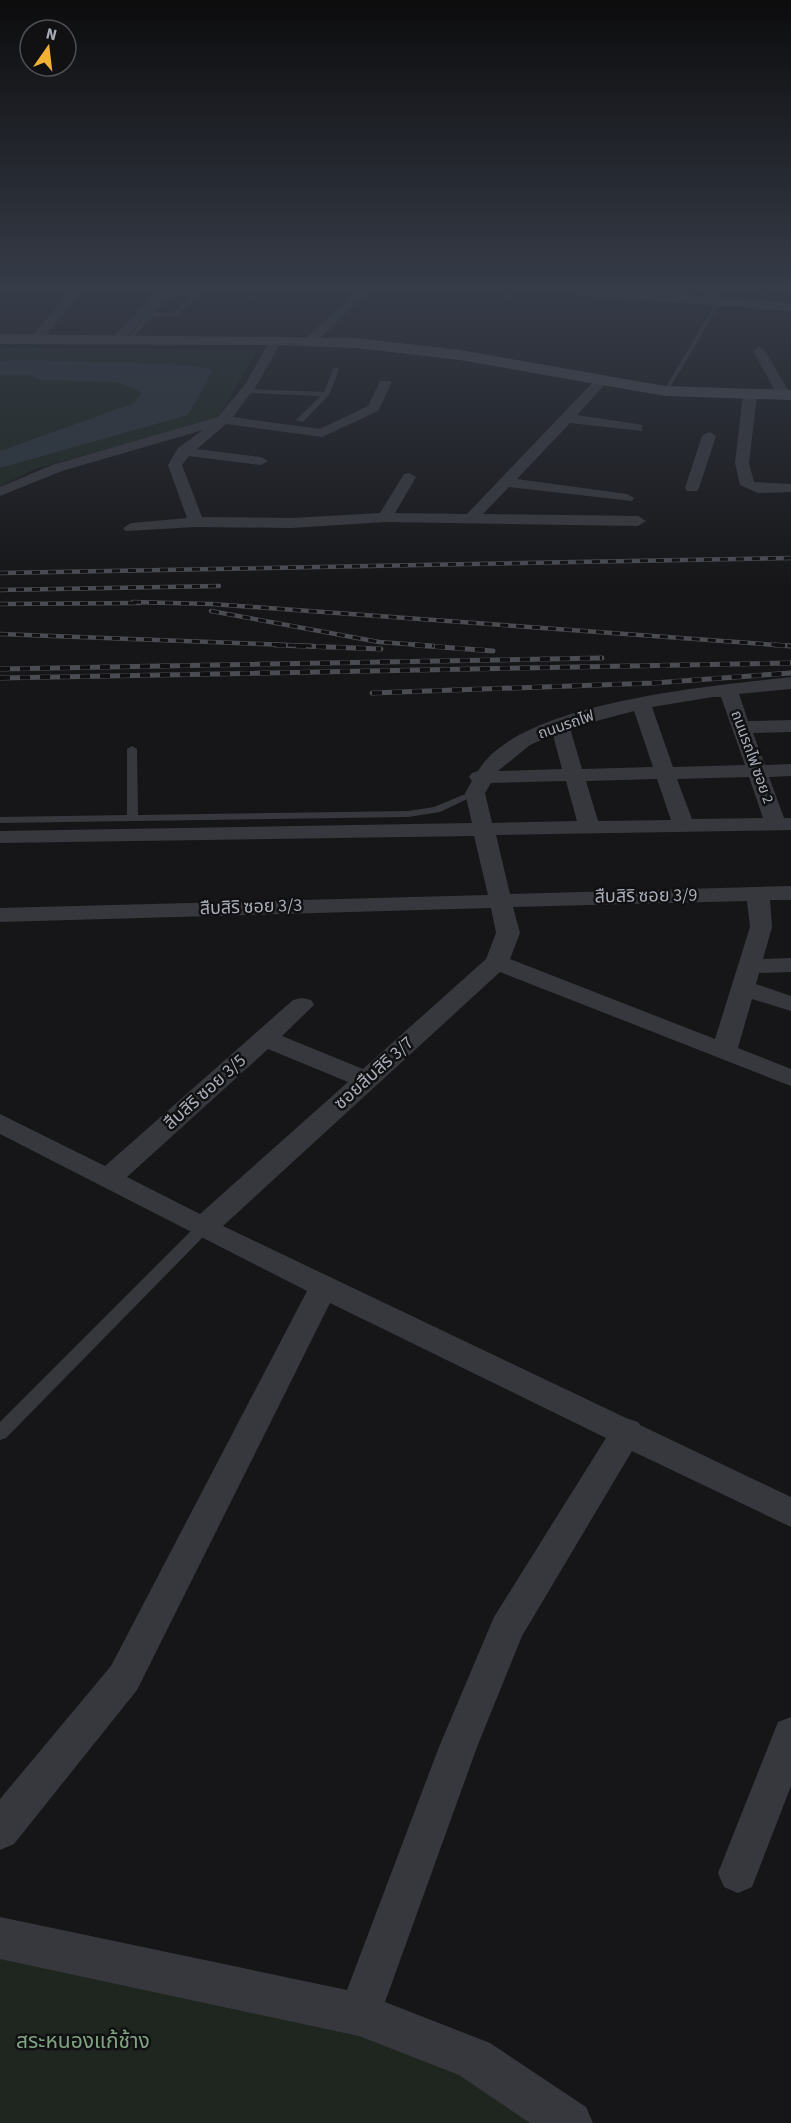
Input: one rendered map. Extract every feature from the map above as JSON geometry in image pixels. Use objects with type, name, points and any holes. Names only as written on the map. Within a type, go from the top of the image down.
[{"type":"main road","points":[[658,390],[788,396]]},
{"type":"street","points":[[0,492],[57,468],[223,420],[322,433],[373,408],[382,390]]},
{"type":"street","points":[[472,517],[593,390]]},
{"type":"street","points":[[196,522],[175,465],[183,451],[223,420],[247,392]]},
{"type":"street","points":[[750,395],[732,463],[751,488],[791,488]]},
{"type":"street","points":[[566,418],[637,428]]},
{"type":"street","points":[[692,488],[709,436]]},
{"type":"street","points":[[183,451],[261,461]]},
{"type":"street","points":[[700,464],[732,463]]},
{"type":"street","points":[[385,517],[408,477]]},
{"type":"street","points":[[507,482],[627,498]]},
{"type":"street","points":[[131,528],[196,522],[291,524],[385,517],[638,521]]},
{"type":"street","name":"ถนนรถไฟ","points":[[477,785],[501,755],[559,724],[641,704],[791,683]]},
{"type":"street","name":"ถนนรถไฟ ซอย 2","points":[[728,691],[756,771],[783,824]]},
{"type":"street","points":[[641,704],[684,826]]},
{"type":"street","points":[[559,724],[590,829]]},
{"type":"street","points":[[741,727],[791,726]]},
{"type":"street","points":[[501,899],[483,830],[477,785],[573,775],[791,770]]},
{"type":"street","points":[[0,837],[783,824]]},
{"type":"street","points":[[724,1052],[748,977],[760,927],[758,893]]},
{"type":"street","name":"สืบสิริ ซอย 3/9","points":[[501,899],[791,893]]},
{"type":"street","name":"สืบสิริ ซอย 3/3","points":[[0,915],[501,899]]},
{"type":"street","name":"ซอยสืบสิริ 3/7","points":[[203,1228],[497,962],[508,933],[501,899]]},
{"type":"street","points":[[497,962],[791,1078]]},
{"type":"street","points":[[748,977],[791,965]]},
{"type":"street","points":[[748,977],[791,1004]]},
{"type":"street","name":"สืบสิริ ซอย 3/5","points":[[107,1179],[302,1005]]},
{"type":"street","points":[[265,1038],[366,1080]]},
{"type":"street","points":[[0,1123],[203,1228],[627,1431],[791,1513]]},
{"type":"street","points":[[0,1830],[124,1678],[324,1286]]},
{"type":"street","points":[[359,2014],[458,1747],[507,1628],[627,1431]]},
{"type":"street","points":[[738,1873],[791,1735]]},
{"type":"street","points":[[0,1938],[359,2014],[474,2059],[570,2123]]},
{"type":"lane","points":[[300,420],[328,390]]},
{"type":"lane","points":[[247,392],[327,394]]},
{"type":"lane","points":[[132,749],[133,818]]},
{"type":"lane","points":[[0,820],[408,814],[436,810],[477,785]]},
{"type":"lane","points":[[0,1433],[203,1228]]},
{"type":"green space","points":[[0,390],[234,390],[217,419],[35,469],[0,487]]},
{"type":"green space","name":"สระหนองแก้ช้าง","points":[[0,1938],[356,2024],[570,2123],[0,2123]]},
{"type":"shaded area","points":[[136,390],[202,390],[188,415],[0,468],[0,451],[134,403],[142,393]]},
{"type":"railway","points":[[0,573],[791,558]]},
{"type":"railway","points":[[0,590],[219,586]]},
{"type":"railway","points":[[133,602],[212,604],[791,646],[775,645]]},
{"type":"railway","points":[[0,604],[140,603]]},
{"type":"railway","points":[[211,611],[379,642],[434,646]]},
{"type":"railway","points":[[0,634],[314,646]]},
{"type":"railway","points":[[276,645],[381,649]]},
{"type":"railway","points":[[415,645],[493,651]]},
{"type":"railway","points":[[0,669],[602,658]]},
{"type":"railway","points":[[0,678],[791,663]]},
{"type":"railway","points":[[372,693],[654,683],[791,673]]}]
